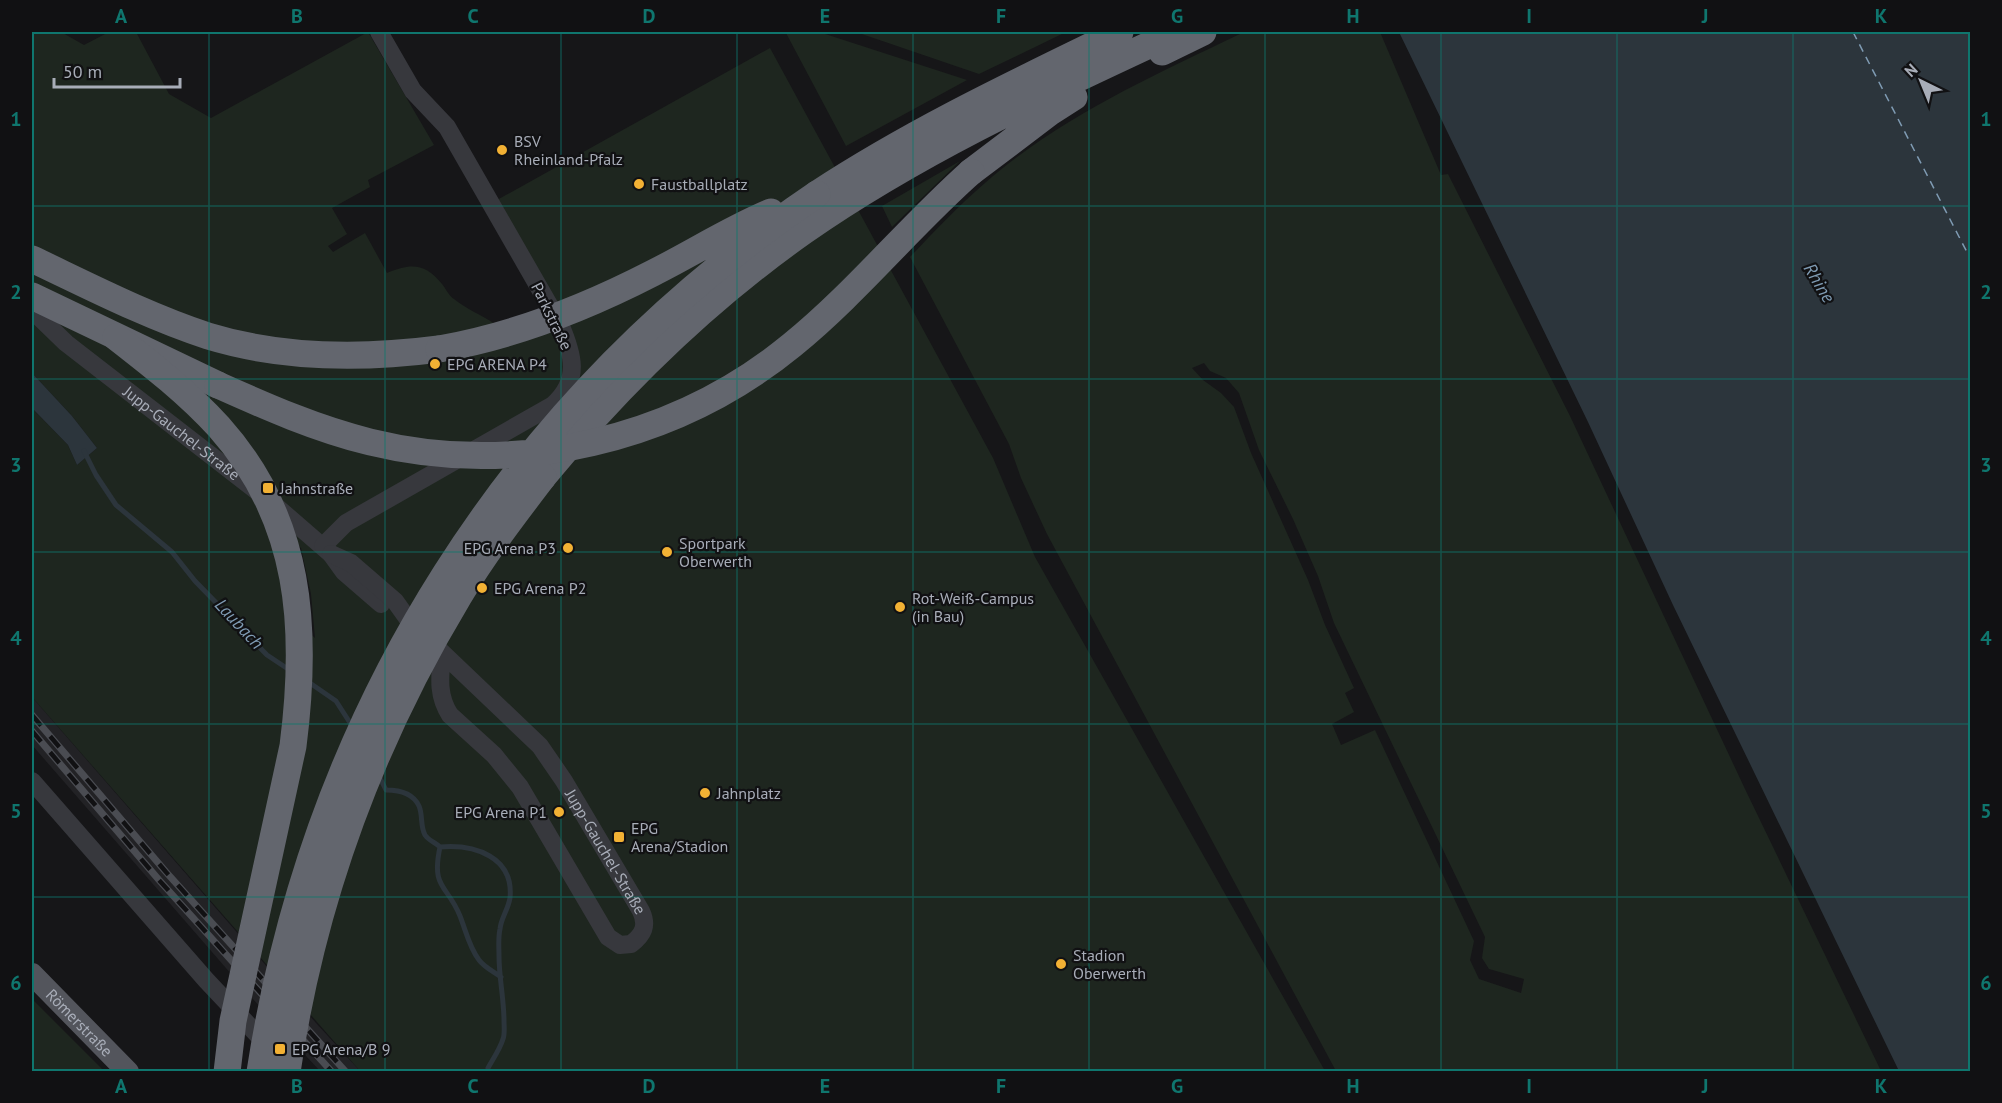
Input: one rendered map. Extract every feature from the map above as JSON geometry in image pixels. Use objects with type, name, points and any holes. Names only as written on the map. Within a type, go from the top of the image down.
[{"type":"highway","points":[[260,1071],[285,947],[296,905],[325,819],[356,740],[410,633],[451,564],[527,459],[614,361],[668,310],[721,264],[817,194],[956,113],[1120,32]]},
{"type":"highway","points":[[287,1071],[322,904],[349,823],[378,752],[412,681],[460,595],[512,519],[572,442],[597,413],[687,325],[756,267],[804,231],[870,188],[936,150],[1177,32]]},
{"type":"highway","points":[[32,296],[218,385],[302,420],[370,442],[403,449],[459,455],[549,450],[619,437],[676,416],[709,400],[767,364],[818,323],[942,198],[994,153],[1082,92],[1203,32]]},
{"type":"highway","points":[[32,259],[125,303],[210,336],[268,349],[312,355],[369,356],[406,353],[466,344],[520,330],[561,315],[637,281],[751,221],[817,194]]},
{"type":"highway","points":[[116,337],[200,407],[237,450],[265,494],[277,521],[288,554],[296,592],[301,661],[293,746],[233,1021],[227,1071]]},
{"type":"main road","name":"Römerstraße","points":[[32,974],[128,1071]]},
{"type":"street","name":"Parkstraße","points":[[327,550],[346,523],[553,405],[567,390],[572,369],[569,345],[542,293],[447,127],[413,91],[379,32]]},
{"type":"street","name":"Jupp-Gauchel-Straße","points":[[32,310],[66,343],[271,502],[327,550],[351,563],[369,578],[395,601],[410,622],[523,728],[552,761],[645,919],[644,930],[631,944],[620,945],[608,937],[520,787],[494,755],[450,715],[440,690],[442,653]]},
{"type":"street","points":[[32,781],[206,980],[292,1071]]},
{"type":"shaded area","name":"Sportpark Oberwerth","points":[[32,32],[61,32],[84,45],[109,32],[136,32],[169,94],[211,118],[368,32],[434,145],[368,180],[370,187],[332,208],[347,234],[328,246],[333,252],[365,233],[387,273],[410,267],[430,272],[452,298],[495,324],[555,305],[497,200],[770,48],[993,458],[1035,557],[1325,1071],[360,1071],[32,697],[32,408],[68,445],[77,465],[97,448],[72,416],[32,373]],"holes":[[[262,514],[301,548],[311,594],[315,638],[288,612],[284,580]]]},
{"type":"shaded area","points":[[819,32],[967,80],[846,146],[786,33]]},
{"type":"shaded area","points":[[856,32],[1066,32],[979,74]]},
{"type":"shaded area","points":[[1239,32],[1380,32],[1441,175],[1448,174],[1570,416],[1745,789],[1881,1071],[1336,1071],[1047,534],[1021,478],[1009,444],[910,257],[975,192],[1044,138],[1107,100],[1240,34]],"holes":[[[1204,363],[1210,371],[1226,378],[1239,393],[1259,450],[1318,576],[1334,623],[1485,937],[1482,958],[1489,969],[1524,979],[1521,993],[1479,979],[1470,960],[1474,941],[1375,730],[1341,745],[1332,724],[1354,712],[1345,693],[1354,688],[1251,453],[1234,407],[1192,368]]]},
{"type":"shaded area","points":[[960,161],[892,227],[882,206]]},
{"type":"shaded area","points":[[32,697],[360,1071],[320,1071],[252,998],[32,745]]},
{"type":"shaded area","points":[[32,999],[104,1071],[32,1071]]},
{"type":"water","name":"Rhine","points":[[1399,32],[1970,32],[1970,1071],[1899,1071]]},
{"type":"water","points":[[32,373],[72,416],[97,448],[77,465],[68,445],[32,408]]},
{"type":"waterway","name":"Laubach","points":[[84,451],[96,475],[116,505],[172,552],[195,581],[267,655],[291,671]]},
{"type":"waterway","name":"Laubach","points":[[307,681],[336,701],[354,729]]},
{"type":"waterway","name":"Laubach","points":[[378,774],[386,790],[405,793],[413,798],[420,809],[423,832],[426,837],[440,847],[479,851],[490,856],[506,872],[510,884],[510,898],[499,936],[504,1035],[488,1068]]},
{"type":"waterway","name":"Laubach","points":[[440,847],[439,879],[460,916],[470,944],[479,960],[501,977]]},
{"type":"ferry route","points":[[1853,32],[1970,258]]},
{"type":"railway","points":[[32,715],[166,872],[346,1072]]},
{"type":"railway","points":[[32,731],[159,880],[332,1072]]},
{"type":"place","name":"BSV Rheinland-Pfalz","points":[[502,150]]},
{"type":"place","name":"Faustballplatz","points":[[639,184]]},
{"type":"place","name":"EPG ARENA P4","points":[[435,364]]},
{"type":"place","name":"Jahnstraße","points":[[268,488]]},
{"type":"place","name":"EPG Arena P3","points":[[568,548]]},
{"type":"place","name":"Sportpark Oberwerth","points":[[667,552]]},
{"type":"place","name":"EPG Arena P2","points":[[482,588]]},
{"type":"place","name":"Rot-Weiß-Campus (in Bau)","points":[[900,607]]},
{"type":"place","name":"Jahnplatz","points":[[705,793]]},
{"type":"place","name":"EPG Arena P1","points":[[559,812]]},
{"type":"place","name":"EPG Arena/Stadion","points":[[619,837]]},
{"type":"place","name":"Stadion Oberwerth","points":[[1061,964]]},
{"type":"place","name":"EPG Arena/B 9","points":[[280,1049]]}]
